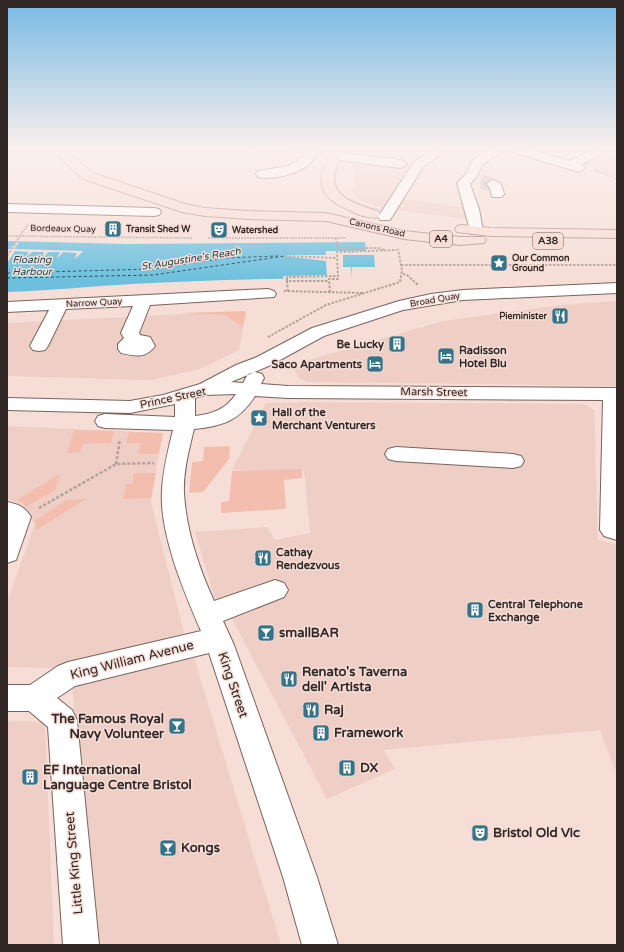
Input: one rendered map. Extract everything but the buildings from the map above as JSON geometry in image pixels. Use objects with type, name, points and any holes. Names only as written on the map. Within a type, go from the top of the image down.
[{"type":"main road","name":"Canons Road","points":[[136,192],[150,196],[165,204],[205,212],[326,217],[410,236],[460,241],[480,231]]},
{"type":"main road","points":[[332,192],[335,197],[346,205],[385,217],[410,222],[414,227],[419,229],[480,231]]},
{"type":"main road","name":"A4","points":[[150,196],[250,207],[304,208],[346,205]]},
{"type":"main road","points":[[431,224],[480,231]]},
{"type":"main road","name":"A38","points":[[480,231],[617,234]]},
{"type":"main road","name":"A38","points":[[480,231],[617,242]]},
{"type":"street","points":[[104,211],[110,205],[133,192]]},
{"type":"street","points":[[385,217],[401,192]]},
{"type":"street","points":[[466,192],[480,231]]},
{"type":"street","points":[[7,208],[154,212]]},
{"type":"street","name":"Broad Quay","points":[[204,389],[243,369],[264,361],[318,332],[399,306],[431,299],[463,295],[617,288]]},
{"type":"street","name":"Narrow Quay","points":[[7,307],[268,294]]},
{"type":"street","points":[[134,340],[130,333],[143,301]]},
{"type":"street","points":[[39,346],[60,305]]},
{"type":"street","points":[[250,388],[264,361]]},
{"type":"street","name":"Prince Street","points":[[7,418],[168,423],[185,409],[204,389],[250,388]]},
{"type":"street","name":"Prince Street","points":[[7,404],[185,409],[220,418],[239,404],[250,388]]},
{"type":"street","name":"Marsh Street","points":[[250,388],[288,392],[615,394]]},
{"type":"street","points":[[615,394],[612,530],[617,531]]},
{"type":"street","name":"King Street","points":[[185,409],[176,462],[173,492],[176,517],[191,576],[212,627],[300,877],[320,945]]},
{"type":"street","points":[[396,454],[513,461]]},
{"type":"street","points":[[7,553],[13,514]]},
{"type":"street","name":"King William Avenue","points":[[21,698],[68,675],[212,627],[275,590]]},
{"type":"street","name":"Little King Street","points":[[21,698],[62,720],[81,945]]},
{"type":"path","name":"Bordeaux Quay","points":[[7,236],[192,238]]},
{"type":"path","points":[[208,238],[325,237]]},
{"type":"path","points":[[336,238],[338,248],[379,248],[384,250],[398,250]]},
{"type":"path","points":[[7,256],[18,242]]},
{"type":"path","points":[[265,338],[326,305],[400,282],[403,279],[398,244]]},
{"type":"path","points":[[287,281],[329,281],[329,279],[338,279],[337,252],[379,252],[384,250]]},
{"type":"path","points":[[285,256],[337,258]]},
{"type":"path","points":[[401,265],[617,266]]},
{"type":"path","points":[[402,274],[407,275],[422,289]]},
{"type":"path","points":[[288,291],[287,277],[338,276]]},
{"type":"path","points":[[329,281],[330,292]]},
{"type":"path","points":[[268,294],[288,291],[365,293]]},
{"type":"path","points":[[116,464],[120,438]]},
{"type":"path","points":[[13,514],[30,513],[116,464],[176,462]]},
{"type":"shaded area","points":[[352,192],[401,192],[398,198],[467,208],[468,219],[393,210],[374,206],[361,201],[353,195]]},
{"type":"shaded area","points":[[617,301],[617,386],[307,382],[299,378],[295,371],[300,364],[309,360],[443,321],[561,305]]},
{"type":"shaded area","points":[[246,311],[239,350],[200,369],[151,380],[7,376],[7,323]]},
{"type":"shaded area","points":[[246,311],[243,327],[225,315],[180,313]]},
{"type":"shaded area","points":[[266,403],[584,404],[594,410],[598,540],[617,545],[617,775],[600,730],[384,750],[395,769],[327,799],[231,617],[270,582],[215,599],[195,532],[267,527],[275,540],[310,533],[304,470],[232,470]]},
{"type":"shaded area","points":[[7,426],[162,433],[151,502],[184,633],[54,668],[7,667],[7,602],[35,524],[16,502],[7,499]]},
{"type":"shaded area","points":[[74,430],[114,431],[111,443],[83,444],[80,452],[67,453]]},
{"type":"shaded area","points":[[129,432],[163,433],[159,454],[138,454],[141,443],[126,443]]},
{"type":"shaded area","points":[[230,446],[229,459],[203,492],[189,493],[192,462],[203,461],[204,447]]},
{"type":"shaded area","points":[[302,469],[302,478],[284,480],[286,509],[221,513],[221,502],[229,501],[232,471]]},
{"type":"shaded area","points":[[134,473],[156,473],[151,498],[123,499],[126,484],[132,484]]},
{"type":"shaded area","points":[[60,474],[55,490],[26,507],[22,502],[17,500]]},
{"type":"shaded area","points":[[86,499],[36,530],[35,520],[67,500]]},
{"type":"shaded area","points":[[194,658],[281,945],[99,945],[72,687]]},
{"type":"shaded area","points":[[7,721],[45,722],[54,945],[7,945]]},
{"type":"water","name":"Floating Harbour","points":[[7,241],[126,244],[365,242],[366,251],[351,251],[351,255],[374,255],[375,267],[352,267],[352,278],[187,281],[7,292]]},
{"type":"pier","points":[[16,242],[19,242],[14,249],[83,251],[75,259],[77,253],[63,252],[57,259],[60,252],[48,252],[42,259],[44,252],[32,252],[25,258],[29,252],[15,251],[7,263],[7,249],[10,249]]},
{"type":"pier","points":[[326,251],[350,251],[351,255],[343,255],[343,267],[351,267],[352,278],[284,279],[283,276],[327,275],[326,261],[285,256],[326,255]]},
{"type":"ferry route","points":[[7,273],[152,269],[225,258],[278,256]]},
{"type":"ferry route","points":[[7,278],[153,275],[285,256]]},
{"type":"place","name":"Transit Shed W","points":[[113,229]]},
{"type":"place","name":"Watershed","points":[[219,230]]},
{"type":"place","name":"Our Common Ground","points":[[499,263]]},
{"type":"place","name":"Pieminister","points":[[560,316]]},
{"type":"place","name":"Be Lucky","points":[[397,344]]},
{"type":"place","name":"Radisson Hotel Blu","points":[[446,356]]},
{"type":"place","name":"Saco Apartments","points":[[375,364]]},
{"type":"place","name":"Hall of the Merchant Venturers","points":[[259,418]]},
{"type":"place","name":"Cathay Rendezvous","points":[[263,558]]},
{"type":"place","name":"Central Telephone Exchange","points":[[475,610]]},
{"type":"place","name":"smallBAR","points":[[266,633]]},
{"type":"place","name":"Renato's Taverna dell' Artista","points":[[289,679]]},
{"type":"place","name":"Raj","points":[[311,710]]},
{"type":"place","name":"The Famous Royal Navy Volunteer","points":[[177,726]]},
{"type":"place","name":"Framework","points":[[321,733]]},
{"type":"place","name":"DX","points":[[347,768]]},
{"type":"place","name":"EF International Language Centre Bristol","points":[[30,777]]},
{"type":"place","name":"Bristol Old Vic","points":[[480,833]]},
{"type":"place","name":"Kongs","points":[[168,848]]},
{"type":"water label","name":"St Augustine's Reach","points":[[191,259]]}]
